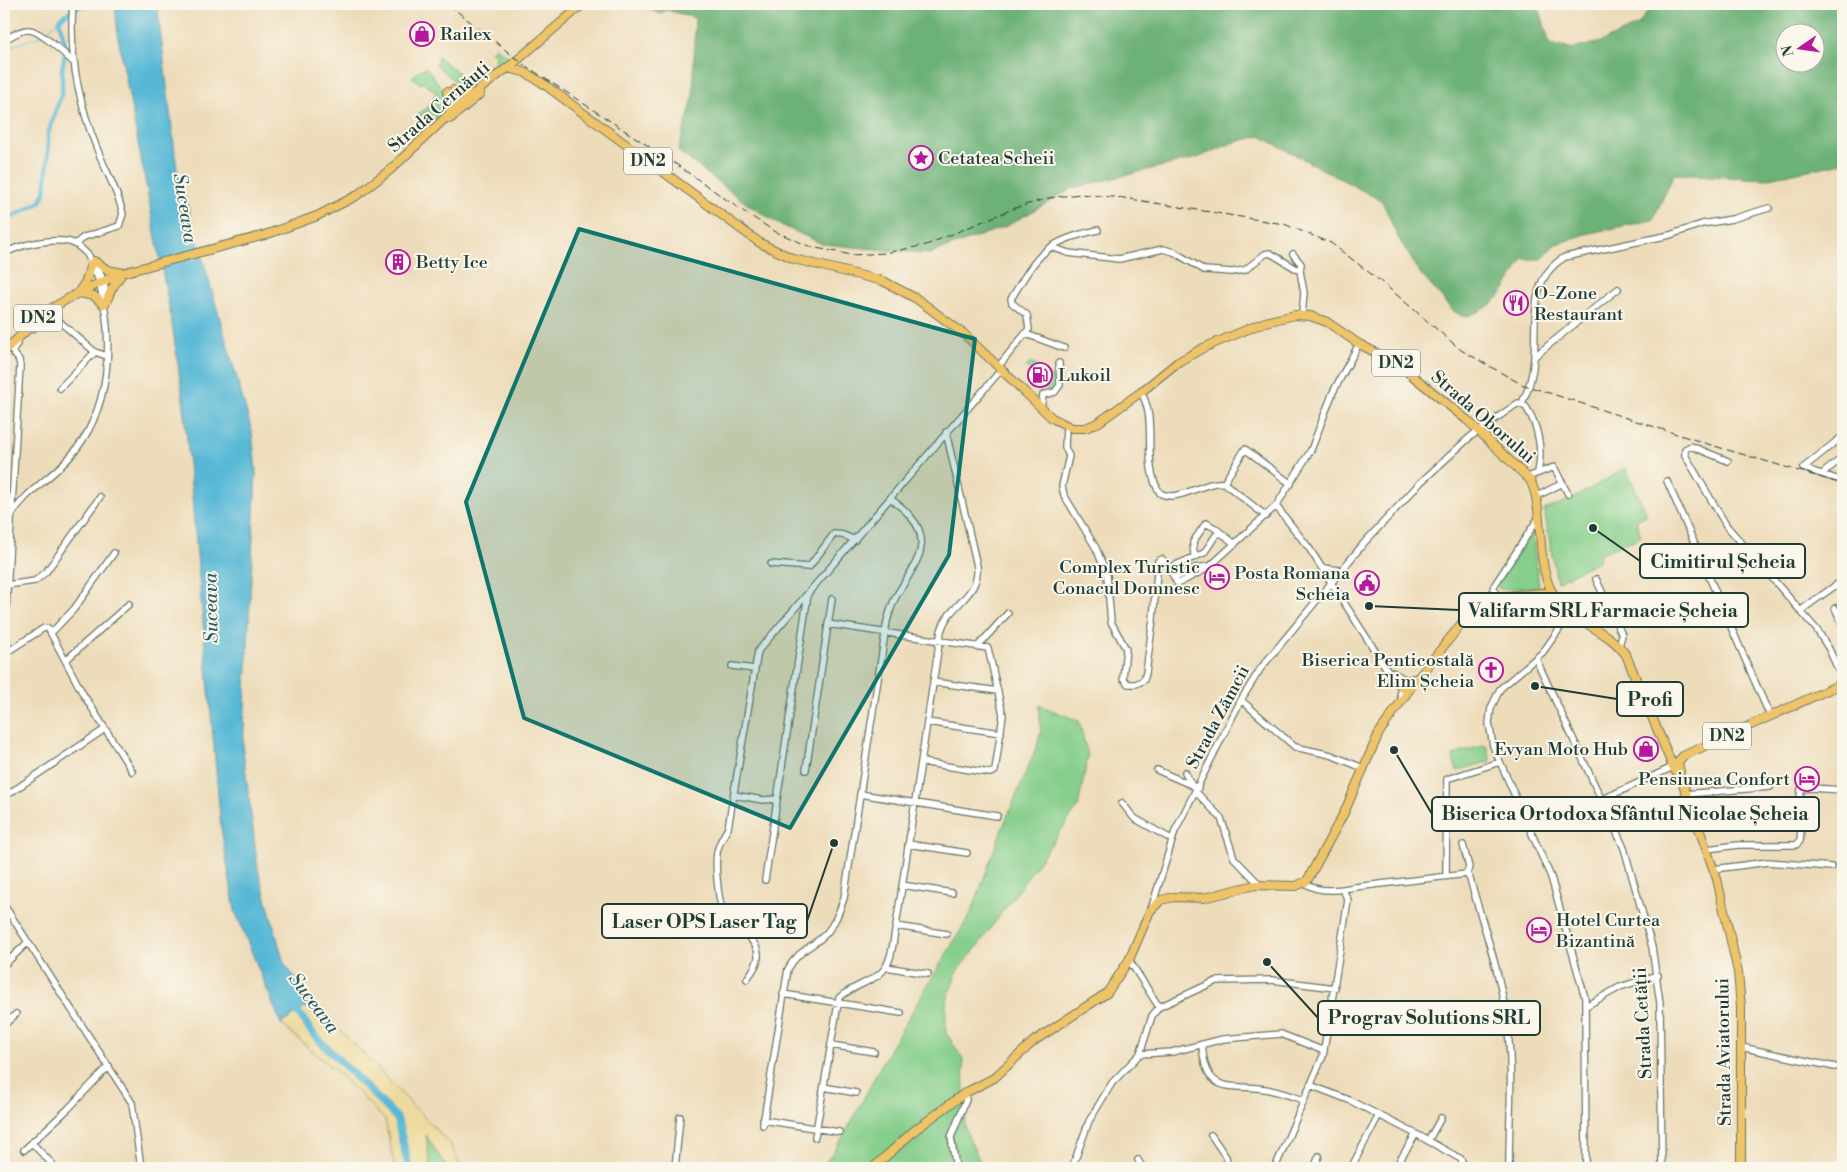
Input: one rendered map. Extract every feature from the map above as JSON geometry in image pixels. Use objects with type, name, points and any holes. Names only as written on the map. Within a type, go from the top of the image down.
[{"type":"main road","name":"Strada Cernăuți","points":[[390,170],[473,93],[508,68],[583,4]]},
{"type":"main road","name":"Strada Cernăuți","points":[[122,273],[278,231],[356,196],[390,170],[503,75],[508,68]]},
{"type":"main road","name":"DN2","points":[[508,68],[524,72],[542,82],[764,245],[794,259],[876,279],[918,299],[958,328],[1041,408],[1066,426]]},
{"type":"main road","points":[[451,112],[450,91],[464,95],[473,93]]},
{"type":"main road","points":[[93,262],[108,270],[122,273],[110,290],[105,304],[94,296],[78,293],[86,281],[93,262]]},
{"type":"main road","name":"DN2","points":[[4,351],[45,312],[78,293],[122,273]]},
{"type":"main road","points":[[1066,426],[1079,429],[1094,425],[1142,392],[1171,367],[1197,350],[1264,322],[1302,314]]},
{"type":"main road","name":"Strada Oborului","points":[[1302,314],[1326,322],[1359,344],[1398,364],[1478,430],[1528,477],[1535,497],[1545,574],[1552,592]]},
{"type":"main road","name":"DN2","points":[[1552,592],[1570,614],[1619,646],[1629,661],[1663,739],[1674,755],[1683,756]]},
{"type":"main road","points":[[1150,911],[1161,900],[1170,898],[1213,897],[1260,885],[1292,886],[1305,883],[1312,875],[1336,830],[1379,733],[1401,700],[1405,684],[1418,677],[1474,608],[1488,598],[1552,592]]},
{"type":"main road","name":"DN2","points":[[1683,784],[1677,764],[1683,756],[1843,681]]},
{"type":"main road","name":"Strada Aviatorului","points":[[1663,739],[1673,767],[1683,784],[1714,869],[1722,894],[1738,972],[1740,1168]]},
{"type":"main road","name":"Strada Zămcii","points":[[873,1168],[899,1143],[965,1093],[994,1078],[1034,1041],[1100,999],[1117,981],[1129,960],[1150,911]]},
{"type":"street","points":[[73,4],[73,62],[92,136],[123,214],[119,226],[84,237],[75,244]]},
{"type":"street","points":[[4,40],[23,30],[30,30],[41,36],[73,62]]},
{"type":"street","points":[[1538,472],[1540,459],[1538,438],[1530,412],[1522,403],[1532,378],[1538,295],[1544,276],[1556,263],[1565,257],[1670,234],[1702,224],[1732,219],[1769,208]]},
{"type":"street","points":[[747,979],[758,960],[758,952],[752,942],[724,915],[720,900],[716,859],[717,850],[728,828],[758,651],[1000,369],[1026,334],[1029,328],[1027,315],[1012,303],[1011,300],[1036,258],[1067,238],[1098,230]]},
{"type":"street","points":[[4,254],[19,247],[62,242],[75,244],[87,254],[93,262],[101,283],[105,304],[107,356],[101,398],[79,446],[58,469],[21,502],[10,520]]},
{"type":"street","points":[[1052,247],[1068,253],[1119,259],[1163,249],[1174,252],[1204,270],[1232,272],[1245,270],[1265,254],[1270,253],[1300,271]]},
{"type":"street","points":[[1292,254],[1301,264],[1300,271],[1304,293],[1302,314]]},
{"type":"street","points":[[1534,356],[1618,289]]},
{"type":"street","points":[[4,643],[20,366],[12,348],[50,316],[95,352],[107,356]]},
{"type":"street","points":[[1026,334],[1064,348]]},
{"type":"street","points":[[1066,426],[1064,447],[1069,456],[1063,490],[1096,548],[1107,574],[1111,622],[1125,647],[1122,674],[1128,684],[1139,684],[1145,678],[1154,619],[1157,564],[1162,559],[1170,568],[1176,581],[1195,568],[1210,566],[1276,506],[1311,450],[1333,392],[1359,344]]},
{"type":"street","points":[[60,388],[95,352]]},
{"type":"street","points":[[1041,408],[1043,395],[1055,392],[1060,385],[1059,363]]},
{"type":"street","points":[[1142,392],[1149,413],[1149,457],[1154,482],[1160,492],[1172,496],[1206,484],[1224,483],[1266,516]]},
{"type":"street","name":"Strada Zămcii","points":[[1150,911],[1172,839],[1241,700],[1261,668],[1340,571],[1421,482],[1478,430],[1514,405],[1522,403]]},
{"type":"street","points":[[816,1137],[838,1003],[844,993],[881,972],[886,967],[896,926],[944,621],[954,607],[972,591],[977,573],[946,432]]},
{"type":"street","points":[[1843,436],[1803,468],[1843,481]]},
{"type":"street","points":[[1728,461],[1691,446],[1685,449],[1686,457],[1726,525],[1824,640],[1843,681]]},
{"type":"street","points":[[1224,483],[1245,449],[1291,484]]},
{"type":"street","points":[[1822,474],[1843,458]]},
{"type":"street","points":[[1528,477],[1554,467],[1568,494]]},
{"type":"street","points":[[1667,481],[1770,716]]},
{"type":"street","points":[[1535,497],[1563,483]]},
{"type":"street","points":[[7,585],[35,581],[46,572],[100,497]]},
{"type":"street","points":[[839,1132],[763,1123],[783,994],[791,963],[802,950],[824,935],[836,920],[841,908],[884,633],[896,596],[918,563],[922,543],[917,524],[890,498]]},
{"type":"street","points":[[1276,506],[1322,568],[1386,667],[1405,684]]},
{"type":"street","points":[[1500,596],[1493,589],[1494,586],[1538,520]]},
{"type":"street","points":[[1194,555],[1193,542],[1204,524],[1208,523],[1235,544]]},
{"type":"street","points":[[1170,568],[1194,555],[1206,551],[1216,535],[1221,533]]},
{"type":"street","points":[[771,564],[809,567],[834,534],[843,534],[855,540]]},
{"type":"street","points":[[51,633],[78,605],[114,553]]},
{"type":"street","points":[[1322,568],[1340,571],[1340,595]]},
{"type":"street","points":[[1596,579],[1622,634],[1619,646]]},
{"type":"street","points":[[1800,611],[1843,580]]},
{"type":"street","points":[[765,880],[808,594]]},
{"type":"street","points":[[1320,596],[1340,595]]},
{"type":"street","points":[[806,770],[832,599]]},
{"type":"street","points":[[66,660],[129,604]]},
{"type":"street","points":[[1835,608],[1843,625]]},
{"type":"street","points":[[977,647],[1008,613]]},
{"type":"street","points":[[1570,614],[1536,659],[1500,689],[1491,708],[1490,732],[1500,762],[1551,877],[1578,966],[1586,1006],[1586,1168]]},
{"type":"street","points":[[828,624],[988,648],[1003,715],[996,769],[993,773],[921,762]]},
{"type":"street","points":[[4,654],[44,628],[48,628],[83,694],[132,771]]},
{"type":"street","name":"Strada Cetății","points":[[1536,659],[1603,799],[1633,875],[1658,975],[1662,1168]]},
{"type":"street","points":[[732,666],[754,669]]},
{"type":"street","points":[[933,682],[998,691]]},
{"type":"street","points":[[1241,700],[1295,747],[1331,755],[1363,768]]},
{"type":"street","points":[[927,722],[1001,733]]},
{"type":"street","points":[[4,797],[105,729]]},
{"type":"street","points":[[1446,875],[1447,779],[1500,762]]},
{"type":"street","points":[[1603,799],[1673,767]]},
{"type":"street","points":[[1157,770],[1191,784]]},
{"type":"street","points":[[1185,772],[1191,784],[1220,818],[1234,858],[1260,885]]},
{"type":"street","points":[[1686,794],[1770,787]]},
{"type":"street","points":[[1707,849],[1738,845],[1796,845],[1800,841],[1802,814],[1799,805],[1801,789],[1843,790]]},
{"type":"street","points":[[860,794],[997,816]]},
{"type":"street","points":[[734,795],[763,800],[776,799]]},
{"type":"street","points":[[1122,803],[1134,818],[1172,839]]},
{"type":"street","points":[[908,844],[967,853]]},
{"type":"street","points":[[1463,845],[1468,867],[1467,874],[1491,950],[1506,1018],[1510,1086],[1508,1168]]},
{"type":"street","points":[[1714,869],[1768,862],[1831,867]]},
{"type":"street","points":[[1305,883],[1313,887],[1343,890],[1446,875],[1467,874]]},
{"type":"street","points":[[902,885],[952,893]]},
{"type":"street","points":[[1275,1168],[1324,1051],[1348,900],[1343,890]]},
{"type":"street","points":[[1156,892],[1170,898]]},
{"type":"street","points":[[4,906],[132,1103],[141,1168]]},
{"type":"street","points":[[896,926],[946,934]]},
{"type":"street","points":[[4,965],[28,942]]},
{"type":"street","points":[[1129,960],[1159,1007]]},
{"type":"street","points":[[886,967],[928,974]]},
{"type":"street","points":[[1586,1006],[1620,987],[1658,975]]},
{"type":"street","points":[[1072,1168],[1086,1128],[1102,1098],[1112,1083],[1140,1054],[1152,1016],[1159,1007],[1216,981],[1272,980],[1334,988]]},
{"type":"street","points":[[783,994],[901,1013]]},
{"type":"street","points":[[4,1026],[16,1014]]},
{"type":"street","points":[[1140,1054],[1172,1052],[1223,1039],[1281,1034],[1324,1051]]},
{"type":"street","points":[[831,1045],[874,1052]]},
{"type":"street","points":[[1202,1045],[1209,1076],[1217,1082],[1235,1088],[1268,1090],[1303,1100]]},
{"type":"street","points":[[1740,1047],[1835,1067]]},
{"type":"street","points":[[24,1150],[109,1066]]},
{"type":"street","points":[[1310,1085],[1379,1115],[1416,1134],[1461,1159],[1465,1168]]},
{"type":"street","points":[[824,1087],[856,1093]]},
{"type":"street","points":[[956,1168],[951,1138],[966,1100],[965,1093]]},
{"type":"street","points":[[1351,1168],[1379,1115]]},
{"type":"street","points":[[675,1168],[680,1117]]},
{"type":"street","points":[[1428,1141],[1441,1118]]},
{"type":"street","points":[[1211,1134],[1226,1157],[1228,1168]]},
{"type":"street","points":[[1395,1168],[1416,1134]]},
{"type":"street","points":[[32,1143],[56,1168]]},
{"type":"street","points":[[1314,1168],[1319,1156]]},
{"type":"street","points":[[1138,1160],[1142,1168]]},
{"type":"street","points":[[1208,1168],[1217,1168]]},
{"type":"highlighted area","points":[[579,229],[975,339],[949,555],[790,828],[524,718],[466,502]]},
{"type":"green space","points":[[639,4],[1538,4],[1550,44],[1571,49],[1601,42],[1638,25],[1653,4],[1843,4],[1843,163],[1764,179],[1674,174],[1653,220],[1586,234],[1554,245],[1542,259],[1523,259],[1506,288],[1493,303],[1463,317],[1452,310],[1420,273],[1399,239],[1382,201],[1260,136],[1232,143],[1197,158],[1073,188],[1007,226],[929,254],[822,244],[777,223],[747,204],[678,151],[693,98],[695,18],[667,10],[660,14]]},
{"type":"green space","points":[[495,47],[510,58],[466,91],[436,65],[438,57],[469,81],[496,61],[495,54],[491,52]]},
{"type":"green space","points":[[427,68],[444,91],[449,107],[437,119],[421,120],[417,117],[418,114],[427,109],[436,92],[423,83],[420,84],[413,79],[413,76],[421,69]]},
{"type":"green space","points":[[1031,362],[1059,383],[1057,388],[1047,393],[1047,386],[1044,383],[1047,379],[1038,368],[1031,372],[1026,367]]},
{"type":"green space","points":[[1626,468],[1647,515],[1636,520],[1641,537],[1599,554],[1600,560],[1557,582],[1544,510],[1574,498]]},
{"type":"green space","points":[[1532,531],[1539,587],[1499,589],[1498,584]]},
{"type":"green space","points":[[1039,705],[1079,721],[1088,756],[1078,807],[977,947],[957,971],[946,1003],[946,1033],[963,1059],[965,1129],[983,1168],[822,1168],[845,1134],[887,1054],[972,911],[1000,834],[1037,746],[1041,732]]},
{"type":"green space","points":[[1483,745],[1487,747],[1491,761],[1457,771],[1453,758],[1454,755]]},
{"type":"green space","points":[[425,1134],[447,1168],[430,1168]]},
{"type":"sand","points":[[313,1002],[451,1145],[461,1168],[447,1168],[426,1135],[430,1168],[395,1168],[385,1120],[341,1076],[281,1024]]},
{"type":"water","points":[[115,4],[157,4],[177,169],[252,431],[256,472],[243,751],[258,869],[284,963],[313,1002],[281,1024],[235,911],[221,828],[184,406],[171,317],[118,37]]},
{"type":"waterway","points":[[4,221],[39,203],[45,193],[48,134],[62,92],[62,69],[66,49],[59,20],[84,4]]},
{"type":"waterway","points":[[44,34],[59,20]]},
{"type":"waterway","points":[[4,49],[41,36]]},
{"type":"waterway","name":"Suceava","points":[[293,1005],[314,1035],[397,1118],[409,1168]]},
{"type":"railway","points":[[448,4],[523,64],[774,231],[811,247],[852,255],[885,253],[926,245],[1015,208],[1049,198],[1080,194],[1124,198],[1284,224],[1331,243],[1384,284],[1461,350],[1521,384],[1711,445],[1843,484]]},
{"type":"place","name":"Railex","points":[[422,34]]},
{"type":"place","name":"Cetatea Scheii","points":[[921,158]]},
{"type":"place","name":"Betty Ice","points":[[398,262]]},
{"type":"place","name":"O-Zone Restaurant","points":[[1516,303]]},
{"type":"place","name":"Lukoil","points":[[1040,375]]},
{"type":"place","name":"Cimitirul Șcheia","points":[[1593,528]]},
{"type":"place","name":"Complex Turistic Conacul Domnesc","points":[[1217,577]]},
{"type":"place","name":"Posta Romana Scheia","points":[[1367,583]]},
{"type":"place","name":"Valifarm SRL Farmacie Șcheia","points":[[1369,606]]},
{"type":"place","name":"Biserica Penticostală Elim Șcheia","points":[[1491,670]]},
{"type":"place","name":"Profi","points":[[1535,686]]},
{"type":"place","name":"Evyan Moto Hub","points":[[1646,749]]},
{"type":"place","name":"Biserica Ortodoxa Sfântul Nicolae Șcheia","points":[[1394,750]]},
{"type":"place","name":"Pensiunea Confort","points":[[1807,779]]},
{"type":"place","name":"Laser OPS Laser Tag","points":[[834,843]]},
{"type":"place","name":"Hotel Curtea Bizantină","points":[[1539,930]]},
{"type":"place","name":"Prograv Solutions SRL","points":[[1267,962]]}]
